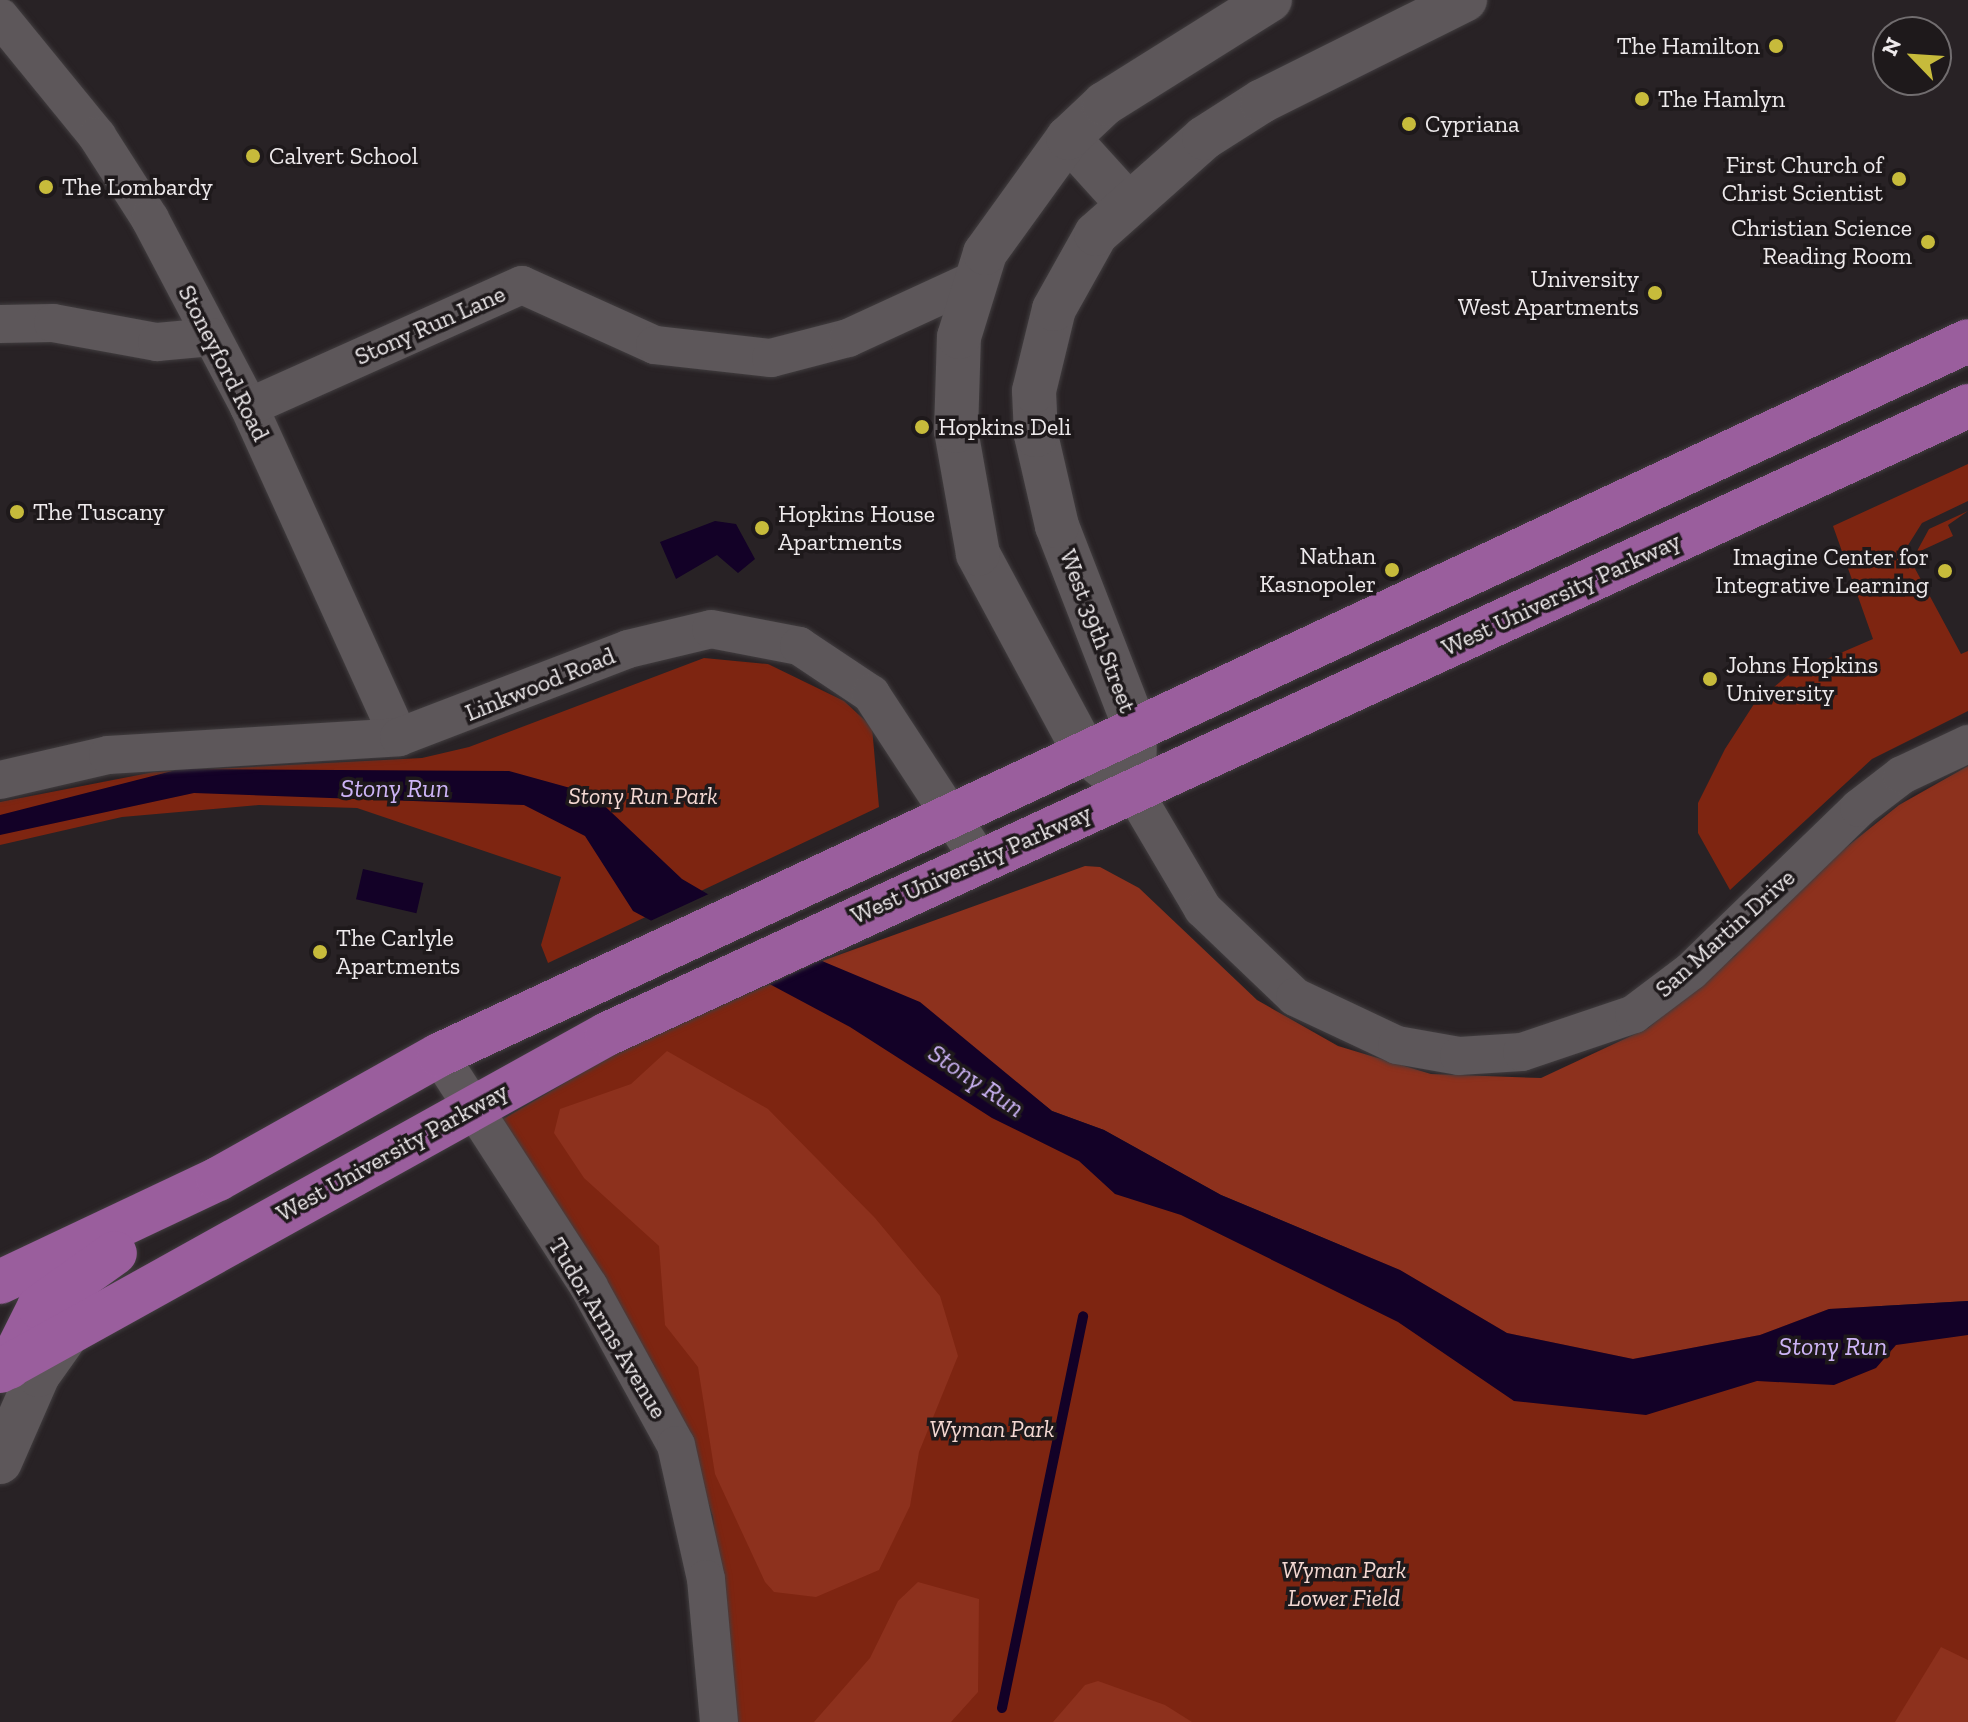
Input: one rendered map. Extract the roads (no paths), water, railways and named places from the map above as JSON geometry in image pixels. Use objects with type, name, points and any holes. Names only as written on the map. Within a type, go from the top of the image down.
[{"type":"main road","name":"West University Parkway","points":[[0,1282],[218,1179],[439,1055],[1135,727],[1968,341]]},
{"type":"main road","name":"West University Parkway","points":[[3,1376],[65,1337],[469,1107],[541,1070],[910,889],[1134,792],[1968,406]]},
{"type":"main road","points":[[3,1376],[27,1324],[56,1291],[218,1179]]},
{"type":"street","points":[[1134,792],[1084,751],[978,554],[956,431],[959,337],[974,280],[985,253],[1068,138],[1104,104],[1270,0]]},
{"type":"street","name":"West 39th Street","points":[[1134,792],[1135,727],[1054,514],[1034,391],[1040,352],[1072,268],[1126,202],[1262,101],[1465,0]]},
{"type":"street","name":"Stoneyford Road","points":[[0,17],[97,136],[212,337],[249,407],[399,737]]},
{"type":"street","points":[[1068,138],[1126,202]]},
{"type":"street","name":"Stony Run Lane","points":[[249,407],[522,285],[655,345],[771,358],[848,338],[974,280]]},
{"type":"street","points":[[0,324],[53,323],[157,342],[212,337]]},
{"type":"street","name":"Linkwood Road","points":[[0,780],[108,755],[399,737],[671,635],[711,629],[756,635],[799,646],[871,694],[979,859]]},
{"type":"street","name":"San Martin Drive","points":[[1134,792],[1203,909],[1295,997],[1397,1045],[1459,1056],[1522,1052],[1634,1014],[1691,971],[1859,808],[1902,775],[1968,744]]},
{"type":"street","name":"Tudor Arms Avenue","points":[[439,1055],[494,1150],[589,1287],[676,1445],[706,1579],[719,1722]]},
{"type":"street","points":[[0,1462],[38,1375],[65,1337]]},
{"type":"water","points":[[715,521],[736,524],[755,559],[738,573],[717,555],[676,579],[660,542]]},
{"type":"water","name":"Stony Run","points":[[180,769],[509,771],[592,794],[682,879],[822,961],[920,1002],[1052,1111],[1104,1130],[1221,1195],[1400,1270],[1507,1333],[1633,1359],[1760,1335],[1829,1309],[1968,1301],[1968,1335],[1896,1345],[1876,1368],[1834,1385],[1757,1381],[1646,1415],[1514,1401],[1398,1322],[1181,1215],[1115,1194],[1079,1161],[992,1118],[850,1027],[633,911],[585,836],[524,805],[194,793],[0,835],[0,815]]},
{"type":"water","points":[[363,869],[423,883],[416,913],[356,899]]},
{"type":"waterway","points":[[1002,1708],[1083,1316]]},
{"type":"place","name":"The Hamilton","points":[[1776,46]]},
{"type":"place","name":"The Hamlyn","points":[[1642,99]]},
{"type":"place","name":"Cypriana","points":[[1409,124]]},
{"type":"place","name":"Calvert School","points":[[253,156]]},
{"type":"place","name":"First Church of Christ Scientist","points":[[1899,179]]},
{"type":"place","name":"The Lombardy","points":[[46,187]]},
{"type":"place","name":"Christian Science Reading Room","points":[[1928,242]]},
{"type":"place","name":"University West Apartments","points":[[1655,293]]},
{"type":"place","name":"Hopkins Deli","points":[[922,427]]},
{"type":"place","name":"The Tuscany","points":[[17,512]]},
{"type":"place","name":"Hopkins House Apartments","points":[[762,528]]},
{"type":"place","name":"Nathan Kasnopoler","points":[[1392,570]]},
{"type":"place","name":"Imagine Center for Integrative Learning","points":[[1945,571]]},
{"type":"place","name":"Johns Hopkins University","points":[[1710,679]]},
{"type":"place","name":"The Carlyle Apartments","points":[[320,952]]},
{"type":"park label","name":"Stony Run Park","points":[[643,796]]},
{"type":"park label","name":"Wyman Park","points":[[992,1429]]},
{"type":"park label","name":"Wyman Park Lower Field","points":[[1344,1584]]}]
